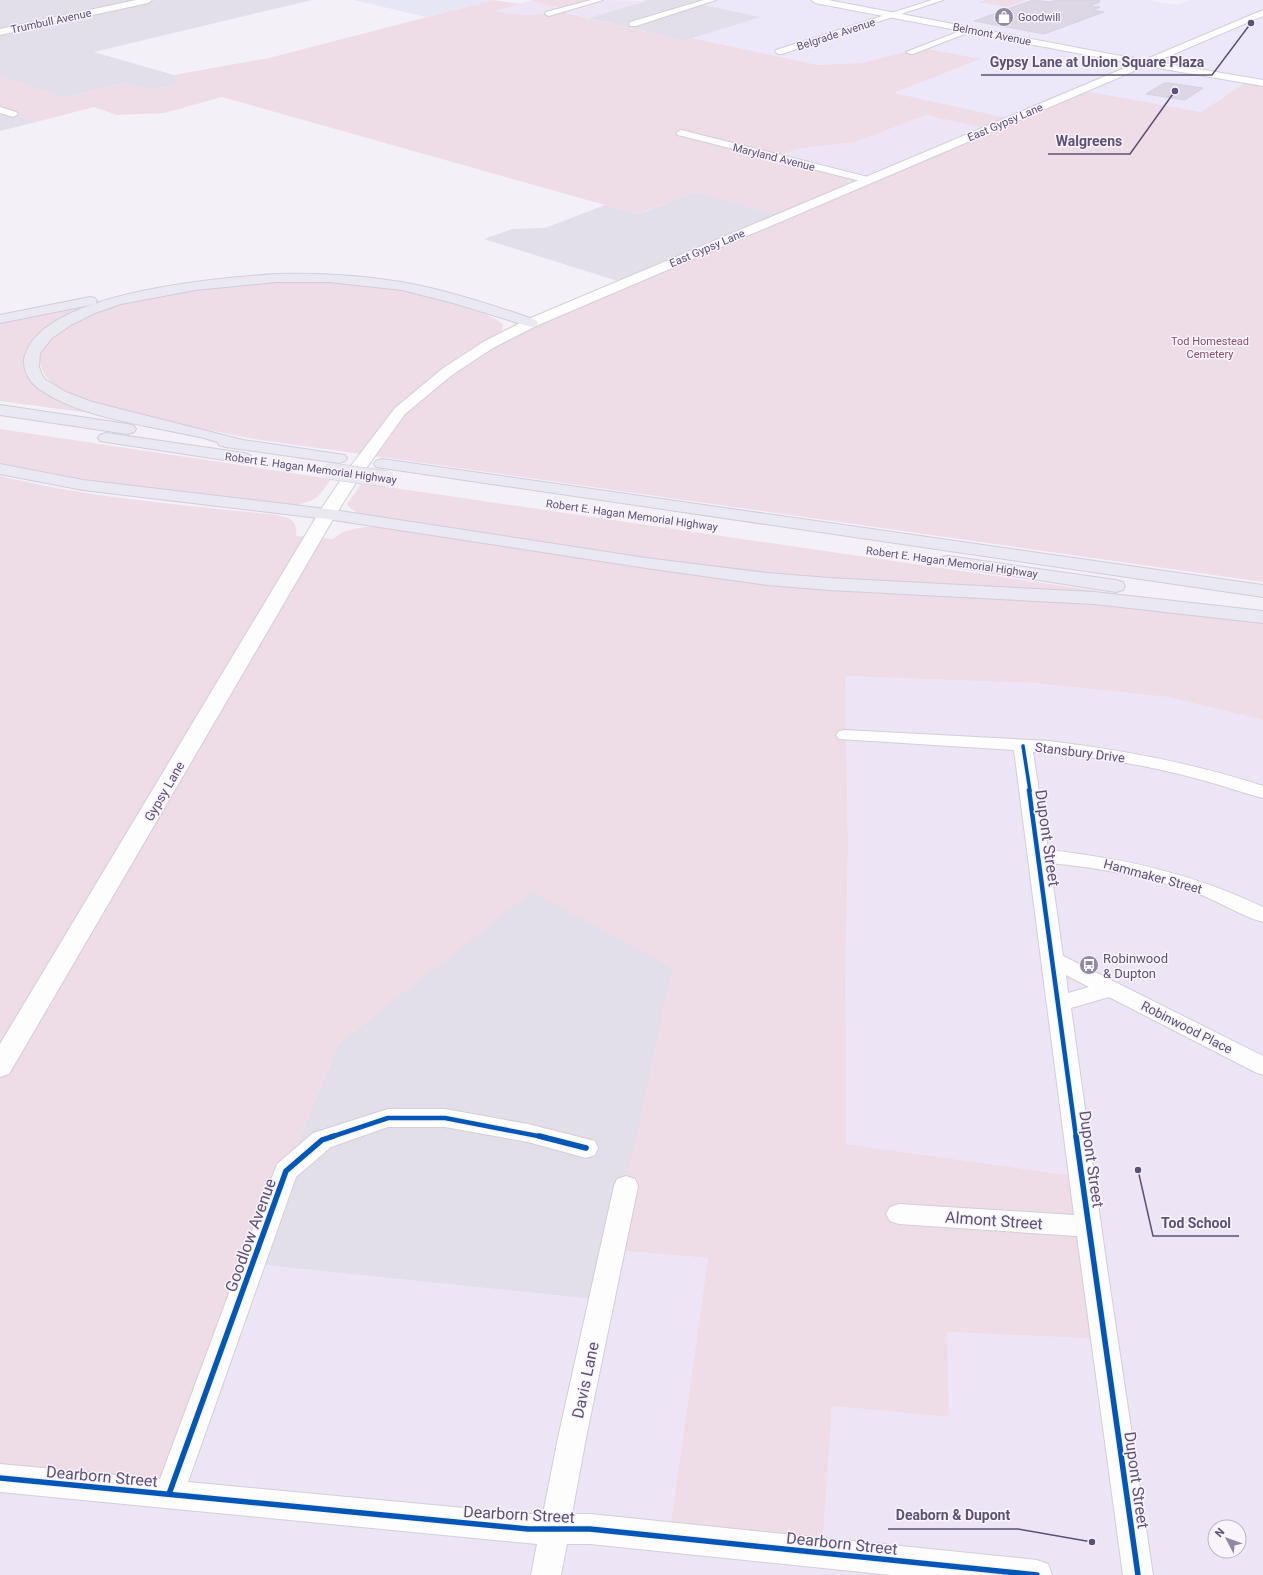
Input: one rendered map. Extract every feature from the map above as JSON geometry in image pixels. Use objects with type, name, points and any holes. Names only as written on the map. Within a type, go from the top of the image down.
[{"type":"highway","points":[[0,319],[176,284],[240,276],[287,274],[364,276],[414,283],[442,289],[537,321]]},
{"type":"highway","points":[[240,444],[219,437],[152,423],[92,407],[66,397],[44,385],[34,374],[30,363],[33,353],[49,333],[79,315],[102,306],[180,288],[218,282],[323,278],[383,283],[438,293],[537,321]]},
{"type":"highway","name":"Robert E. Hagan Memorial Highway","points":[[0,410],[240,444],[335,464]]},
{"type":"highway","name":"Robert E. Hagan Memorial Highway","points":[[0,422],[335,464],[1263,592]]},
{"type":"highway","points":[[0,469],[83,485],[327,514],[639,562],[767,579],[829,584],[1094,598],[1263,617]]},
{"type":"highway","name":"Robert E. Hagan Memorial Highway","points":[[385,471],[1263,608]]},
{"type":"main road","name":"Trumbull Avenue","points":[[0,32],[148,0]]},
{"type":"main road","name":"Belmont Avenue","points":[[815,0],[1145,63],[1263,83]]},
{"type":"main road","points":[[1145,63],[1263,13]]},
{"type":"main road","name":"East Gypsy Lane","points":[[327,514],[400,411],[447,372],[488,345],[537,321],[1145,63]]},
{"type":"main road","name":"Gypsy Lane","points":[[0,1067],[327,514]]},
{"type":"street","points":[[549,14],[599,0]]},
{"type":"street","points":[[633,24],[712,0]]},
{"type":"street","name":"Belgrade Avenue","points":[[779,52],[939,0]]},
{"type":"street","points":[[910,52],[971,30]]},
{"type":"street","points":[[0,110],[13,114]]},
{"type":"street","name":"Maryland Avenue","points":[[681,133],[868,180]]},
{"type":"street","name":"Stansbury Drive","points":[[845,735],[1023,746],[1081,751],[1134,758],[1199,772],[1263,792]]},
{"type":"street","name":"Dupont Street","points":[[1023,746],[1039,855],[1088,1226],[1138,1575]]},
{"type":"street","name":"Hammaker Street","points":[[1039,855],[1102,862],[1165,876],[1208,890],[1263,915]]},
{"type":"street","name":"Robinwood Place","points":[[1053,960],[1263,1066]]},
{"type":"street","points":[[1059,1004],[1111,988]]},
{"type":"street","name":"Goodlow Avenue","points":[[168,1494],[286,1171],[322,1140],[388,1118],[445,1118],[528,1133],[586,1148]]},
{"type":"street","name":"Davis Lane","points":[[546,1575],[556,1529],[572,1438],[626,1186]]},
{"type":"street","name":"Almont Street","points":[[899,1214],[1088,1226]]},
{"type":"street","name":"Dearborn Street","points":[[0,1478],[528,1529],[590,1529],[1037,1575]]},
{"type":"shaded area","points":[[0,0],[312,0],[94,52],[174,75],[178,85],[149,90],[124,83],[64,98],[0,76]]},
{"type":"shaded area","points":[[354,0],[493,0],[426,17]]},
{"type":"shaded area","points":[[599,0],[648,1],[588,18],[558,11],[549,14],[518,16],[494,11],[530,1],[565,9]]},
{"type":"shaded area","points":[[642,0],[712,0],[698,4],[761,17],[683,41],[588,18],[647,1]]},
{"type":"shaded area","points":[[712,0],[985,0],[980,1],[1007,7],[1027,0],[1147,0],[1177,5],[1190,0],[1263,0],[1263,83],[1248,81],[1201,112],[1080,90],[1012,119],[893,93],[980,60],[910,52],[861,63],[818,65],[692,38],[760,17],[697,4]]},
{"type":"shaded area","points":[[0,110],[13,114],[36,122],[0,131]]},
{"type":"shaded area","points":[[926,115],[989,129],[868,180],[774,157],[796,149],[856,142]]},
{"type":"shaded area","points":[[695,192],[783,216],[624,283],[484,239],[512,229],[545,228],[605,205],[638,214]]},
{"type":"shaded area","points":[[845,676],[1033,683],[1168,697],[1263,720],[1263,1575],[0,1575],[0,1478],[253,1264],[601,1300],[612,1250],[708,1258],[669,1537],[822,1553],[832,1406],[949,1417],[946,1332],[1104,1339],[1082,1177],[846,1144],[845,989],[848,845]]},
{"type":"shaded area","points":[[532,891],[673,968],[602,1300],[253,1264],[286,1171],[338,1044]]},
{"type":"green space","name":"Tod Homestead Cemetery","points":[[493,0],[520,4],[495,11],[503,13],[534,15],[558,11],[683,41],[692,38],[818,65],[861,63],[922,48],[981,59],[894,93],[1012,119],[1080,90],[1201,112],[1248,81],[1263,83],[1263,582],[254,439],[171,422],[91,402],[69,393],[57,386],[42,371],[40,361],[45,346],[55,335],[87,315],[152,296],[194,288],[257,282],[324,281],[370,285],[416,293],[489,316],[503,325],[501,332],[492,339],[782,216],[695,192],[637,214],[222,97],[164,113],[117,115],[94,107],[36,122],[0,110],[0,76],[64,98],[124,83],[149,90],[178,85],[174,75],[269,58]],"holes":[[[926,115],[988,129],[868,180],[775,157],[796,149],[856,142]]]},
{"type":"green space","points":[[599,0],[565,9],[530,1]]},
{"type":"green space","points":[[985,0],[1027,0],[1007,7],[979,2]]},
{"type":"green space","points":[[106,300],[108,301],[38,337],[26,353],[26,373],[104,415],[0,401],[0,322]]},
{"type":"green space","points":[[0,429],[325,478],[330,471],[381,486],[1111,593],[1111,595],[880,583],[708,568],[361,515],[351,509],[347,504],[362,483],[331,479],[317,497],[296,505],[136,487],[88,480],[0,463]]},
{"type":"green space","points":[[0,476],[34,484],[102,495],[277,515],[286,517],[294,523],[296,526],[296,536],[333,539],[343,532],[354,529],[379,527],[643,568],[773,585],[872,593],[1027,600],[1152,609],[1263,624],[1263,720],[1168,697],[1033,683],[845,676],[848,845],[845,989],[846,1144],[1082,1177],[1104,1339],[947,1332],[949,1417],[832,1406],[822,1553],[669,1537],[708,1258],[612,1250],[673,968],[532,892],[338,1044],[286,1171],[169,1494],[0,1478]]},
{"type":"building","name":"Goodwill","points":[[1033,0],[1050,2],[1056,0],[1099,0],[1100,2],[1089,6],[1100,7],[1093,10],[1104,12],[1044,34],[974,21]]},
{"type":"building","points":[[1164,83],[1203,88],[1185,100],[1146,94]]},
{"type":"cycle path","points":[[1023,746],[1093,1261],[1138,1575]]},
{"type":"cycle path","points":[[169,1494],[286,1171],[322,1140],[388,1118],[445,1118],[528,1133],[586,1148]]},
{"type":"cycle path","points":[[0,1478],[528,1529],[590,1529],[1037,1575]]},
{"type":"place","name":"Goodwill","points":[[1004,17]]},
{"type":"place","name":"Gypsy Lane at Union Square Plaza","points":[[1251,23]]},
{"type":"place","name":"Walgreens","points":[[1175,91]]},
{"type":"place","name":"Robinwood & Dupton","points":[[1089,965]]},
{"type":"place","name":"Tod School","points":[[1138,1170]]},
{"type":"place","name":"Deaborn & Dupont","points":[[1092,1542]]}]
